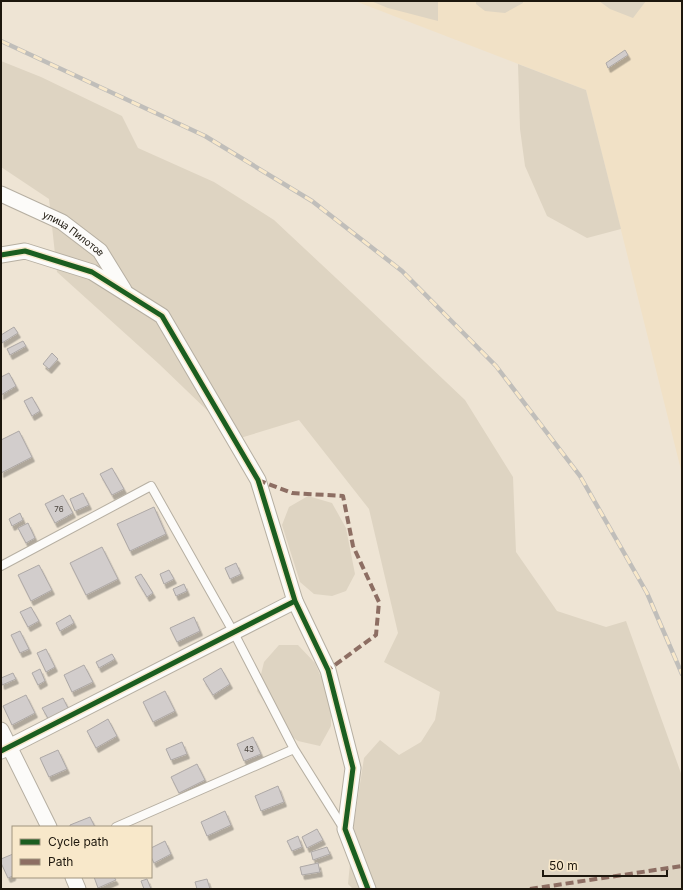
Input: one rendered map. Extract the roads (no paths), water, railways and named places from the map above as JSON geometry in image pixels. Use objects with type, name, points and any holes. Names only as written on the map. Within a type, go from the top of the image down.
[{"type":"street","name":"улица Пилотов","points":[[1,194],[62,222],[100,251],[126,293]]},
{"type":"street","points":[[1,255],[25,251],[92,272],[162,316],[258,480],[295,601],[328,670],[353,768],[345,829],[368,889]]},
{"type":"street","points":[[6,749],[295,601]]},
{"type":"street","points":[[1,730],[6,749],[49,826]]},
{"type":"street","points":[[73,878],[78,889]]},
{"type":"lane","points":[[1,566],[151,486],[234,633],[294,749],[345,829]]},
{"type":"lane","points":[[118,826],[294,749]]},
{"type":"railway","points":[[1,41],[205,136],[312,201],[402,271],[496,366],[580,476],[647,593],[682,674]]}]
